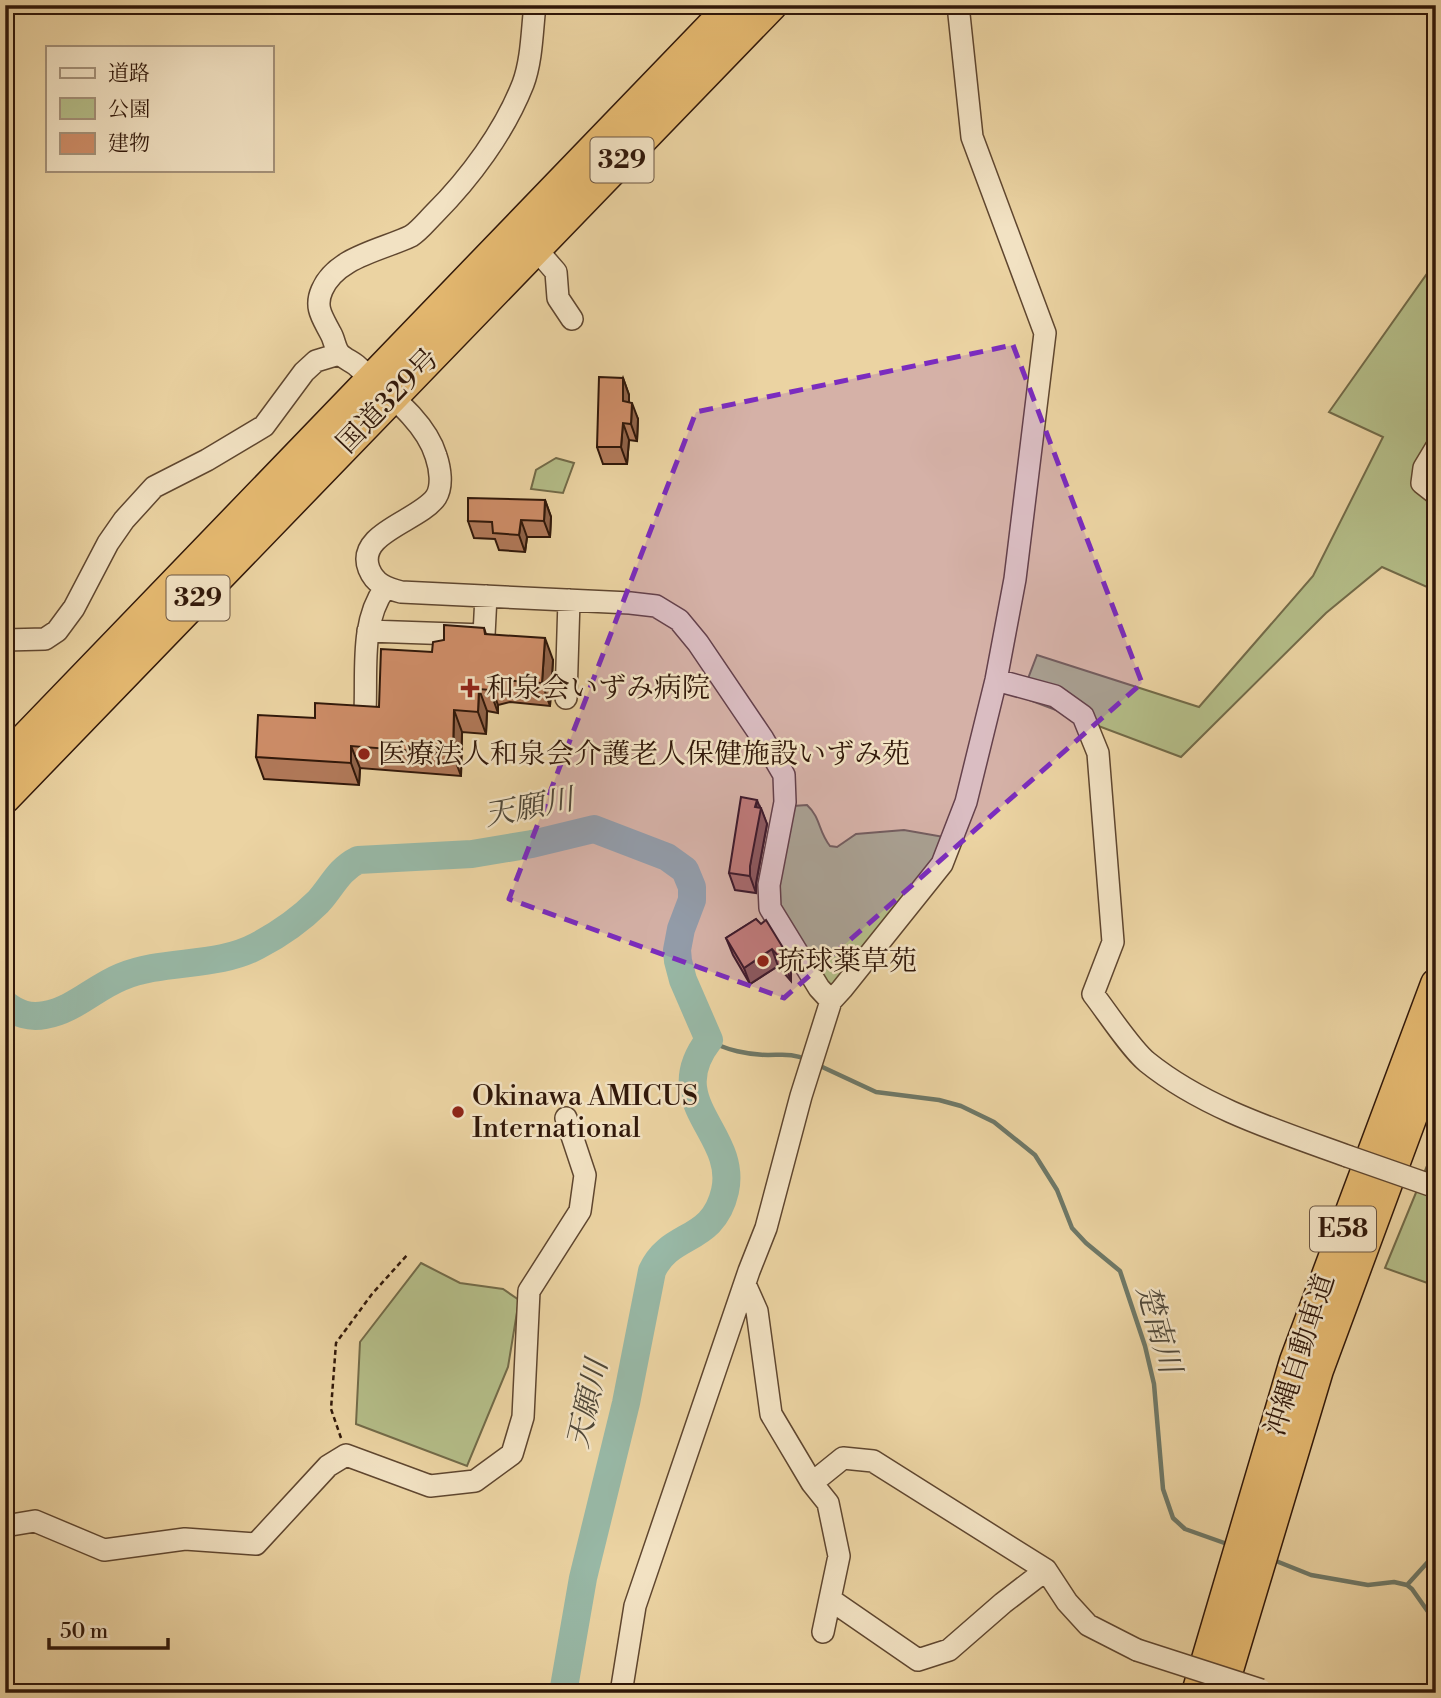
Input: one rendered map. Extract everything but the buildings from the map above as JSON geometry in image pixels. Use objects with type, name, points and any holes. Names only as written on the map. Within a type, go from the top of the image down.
[{"type":"highway","name":"国道329号","points":[[5,798],[732,5]]},
{"type":"highway","name":"国道329号","points":[[5,760],[382,389],[536,249],[772,5]]},
{"type":"highway","name":"沖縄自動車道","points":[[1197,1693],[1237,1599],[1272,1480],[1295,1361],[1436,984]]},
{"type":"highway","name":"沖縄自動車道","points":[[1272,1480],[1322,1358],[1436,1051]]},
{"type":"highway","name":"沖縄自動車道","points":[[1221,1693],[1237,1599]]},
{"type":"street","points":[[365,712],[368,631],[379,596],[367,562],[371,545],[382,534],[419,513],[437,496],[440,471],[430,441],[382,389],[353,362],[339,354],[320,316],[318,304],[322,288],[346,263],[414,234],[460,188],[498,133],[524,83],[535,5]]},
{"type":"street","points":[[621,1693],[635,1606],[766,1228],[801,1096],[831,1001],[942,864],[966,802],[996,680],[1015,579],[1045,333],[972,137],[958,5]]},
{"type":"street","points":[[536,249],[556,272],[558,298],[572,319]]},
{"type":"street","points":[[5,640],[45,639],[57,631],[74,608],[108,543],[124,520],[154,487],[264,426],[304,372],[316,361],[339,354]]},
{"type":"street","points":[[1436,448],[1422,475],[1422,483],[1436,494]]},
{"type":"street","points":[[379,596],[401,592],[486,602],[569,600],[656,606],[679,620],[698,642],[784,775],[785,802],[769,885],[770,908],[819,988],[831,1001]]},
{"type":"street","points":[[443,633],[446,599]]},
{"type":"street","points":[[566,698],[569,600]]},
{"type":"street","points":[[368,631],[484,635],[486,602]]},
{"type":"street","points":[[996,680],[1055,696],[1083,716],[1098,753],[1113,942],[1093,994],[1145,1060],[1198,1097],[1276,1130],[1430,1185]]},
{"type":"street","points":[[5,1526],[35,1521],[104,1550],[185,1539],[256,1544],[328,1465],[346,1455],[430,1486],[475,1481],[512,1454],[523,1417],[529,1292],[580,1212],[585,1175],[566,1118]]},
{"type":"street","points":[[745,1284],[757,1311],[771,1413],[812,1483],[828,1503],[839,1556],[824,1632]]},
{"type":"street","points":[[812,1483],[844,1458],[873,1461],[1046,1570],[1066,1602],[1088,1625],[1137,1650],[1262,1691]]},
{"type":"street","points":[[831,1600],[918,1660],[949,1650],[1046,1570]]},
{"type":"path","points":[[346,1455],[331,1409],[336,1343],[372,1294],[408,1254]]},
{"type":"highlighted area","points":[[1013,345],[1142,683],[784,998],[509,899],[696,412]]},
{"type":"green space","points":[[1436,261],[1436,591],[1382,567],[1326,613],[1181,757],[1021,697],[1037,655],[1199,707],[1313,576],[1383,437],[1329,412]]},
{"type":"green space","points":[[556,458],[574,463],[563,493],[531,489],[536,470]]},
{"type":"green space","points":[[807,805],[830,846],[837,847],[856,834],[904,830],[944,837],[935,861],[839,986],[829,987],[785,919],[777,896],[793,806]]},
{"type":"green space","points":[[1436,1144],[1436,1286],[1385,1268]]},
{"type":"green space","points":[[421,1263],[460,1283],[503,1289],[519,1300],[508,1367],[467,1466],[356,1424],[360,1342]]},
{"type":"waterway","name":"天願川","points":[[5,1004],[24,1014],[45,1015],[65,1009],[111,982],[138,971],[241,953],[265,942],[297,920],[318,902],[345,869],[358,860],[472,854],[532,844],[594,829],[667,857],[685,870],[692,887],[692,900],[681,929],[678,961],[683,980],[709,1040],[696,1062],[693,1082],[696,1100],[721,1152],[726,1170],[725,1191],[711,1220],[669,1249],[652,1271],[626,1403],[583,1578],[563,1693]]},
{"type":"waterway","name":"楚南川","points":[[709,1040],[722,1047],[745,1053],[792,1055],[807,1060]]},
{"type":"waterway","name":"楚南川","points":[[818,1065],[876,1092],[939,1100],[961,1106],[994,1122],[1035,1155],[1057,1190],[1072,1228],[1120,1271],[1145,1346],[1154,1384],[1163,1489],[1173,1518],[1185,1529],[1230,1545]]},
{"type":"waterway","points":[[1407,1585],[1436,1553]]},
{"type":"waterway","name":"楚南川","points":[[1271,1559],[1311,1575],[1368,1585],[1394,1582],[1407,1585],[1436,1623]]},
{"type":"place","name":"和泉会いずみ病院","points":[[470,688]]},
{"type":"place","name":"医療法人和泉会介護老人保健施設いずみ苑","points":[[364,754]]},
{"type":"place","name":"琉球薬草苑","points":[[763,961]]},
{"type":"place","name":"Okinawa AMICUS International","points":[[458,1112]]}]
